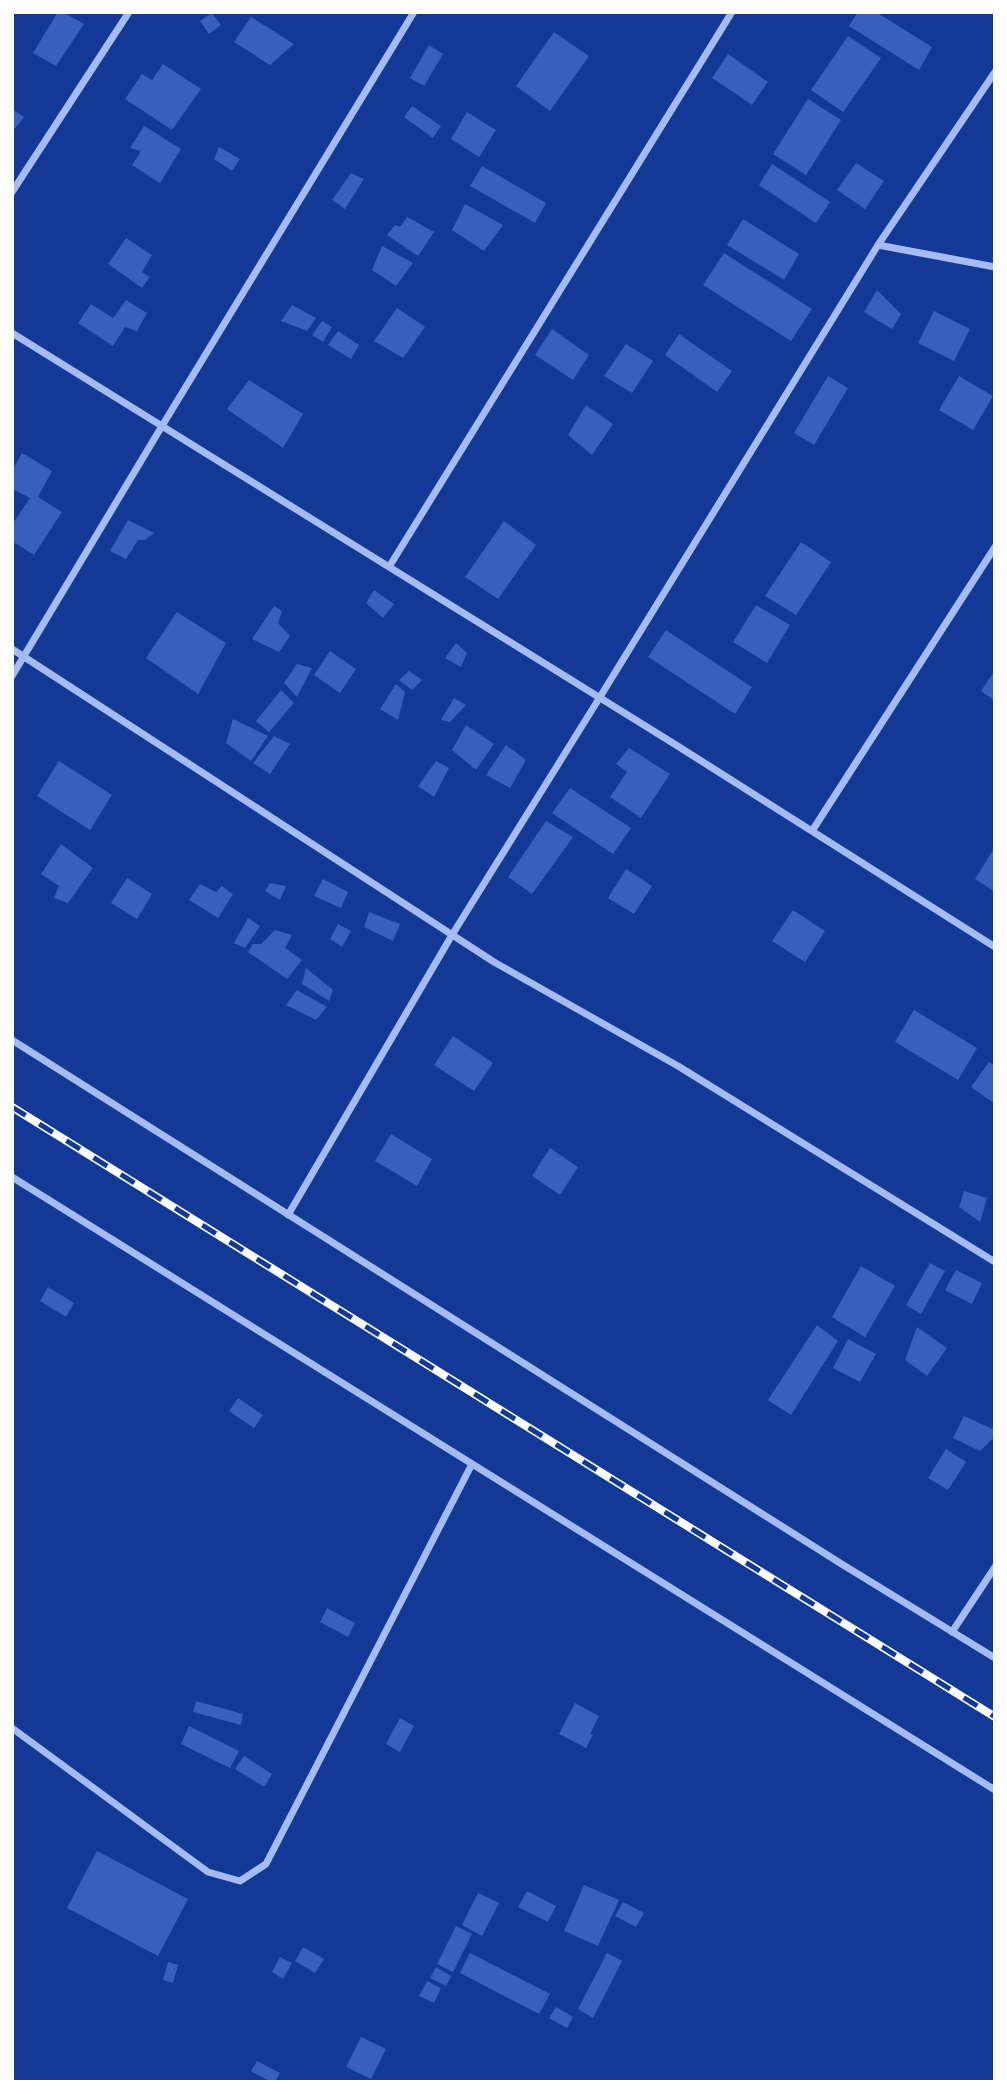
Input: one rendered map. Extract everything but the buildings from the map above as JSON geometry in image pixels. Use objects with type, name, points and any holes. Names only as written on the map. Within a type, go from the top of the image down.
[{"type":"street","points":[[12,192],[130,12]]},
{"type":"street","points":[[12,676],[414,12]]},
{"type":"street","points":[[389,567],[732,12]]},
{"type":"street","points":[[288,1215],[452,935],[878,245],[995,72]]},
{"type":"street","points":[[878,245],[995,267]]},
{"type":"street","points":[[12,334],[600,697],[995,947]]},
{"type":"street","points":[[812,831],[995,547]]},
{"type":"street","points":[[12,649],[494,962],[678,1066],[995,1262]]},
{"type":"street","points":[[12,1040],[995,1658]]},
{"type":"street","points":[[12,1177],[995,1790]]},
{"type":"street","points":[[12,1728],[208,1872],[240,1881],[266,1864],[472,1464]]},
{"type":"street","points":[[952,1632],[995,1567]]},
{"type":"railway","points":[[12,1107],[995,1717]]}]
